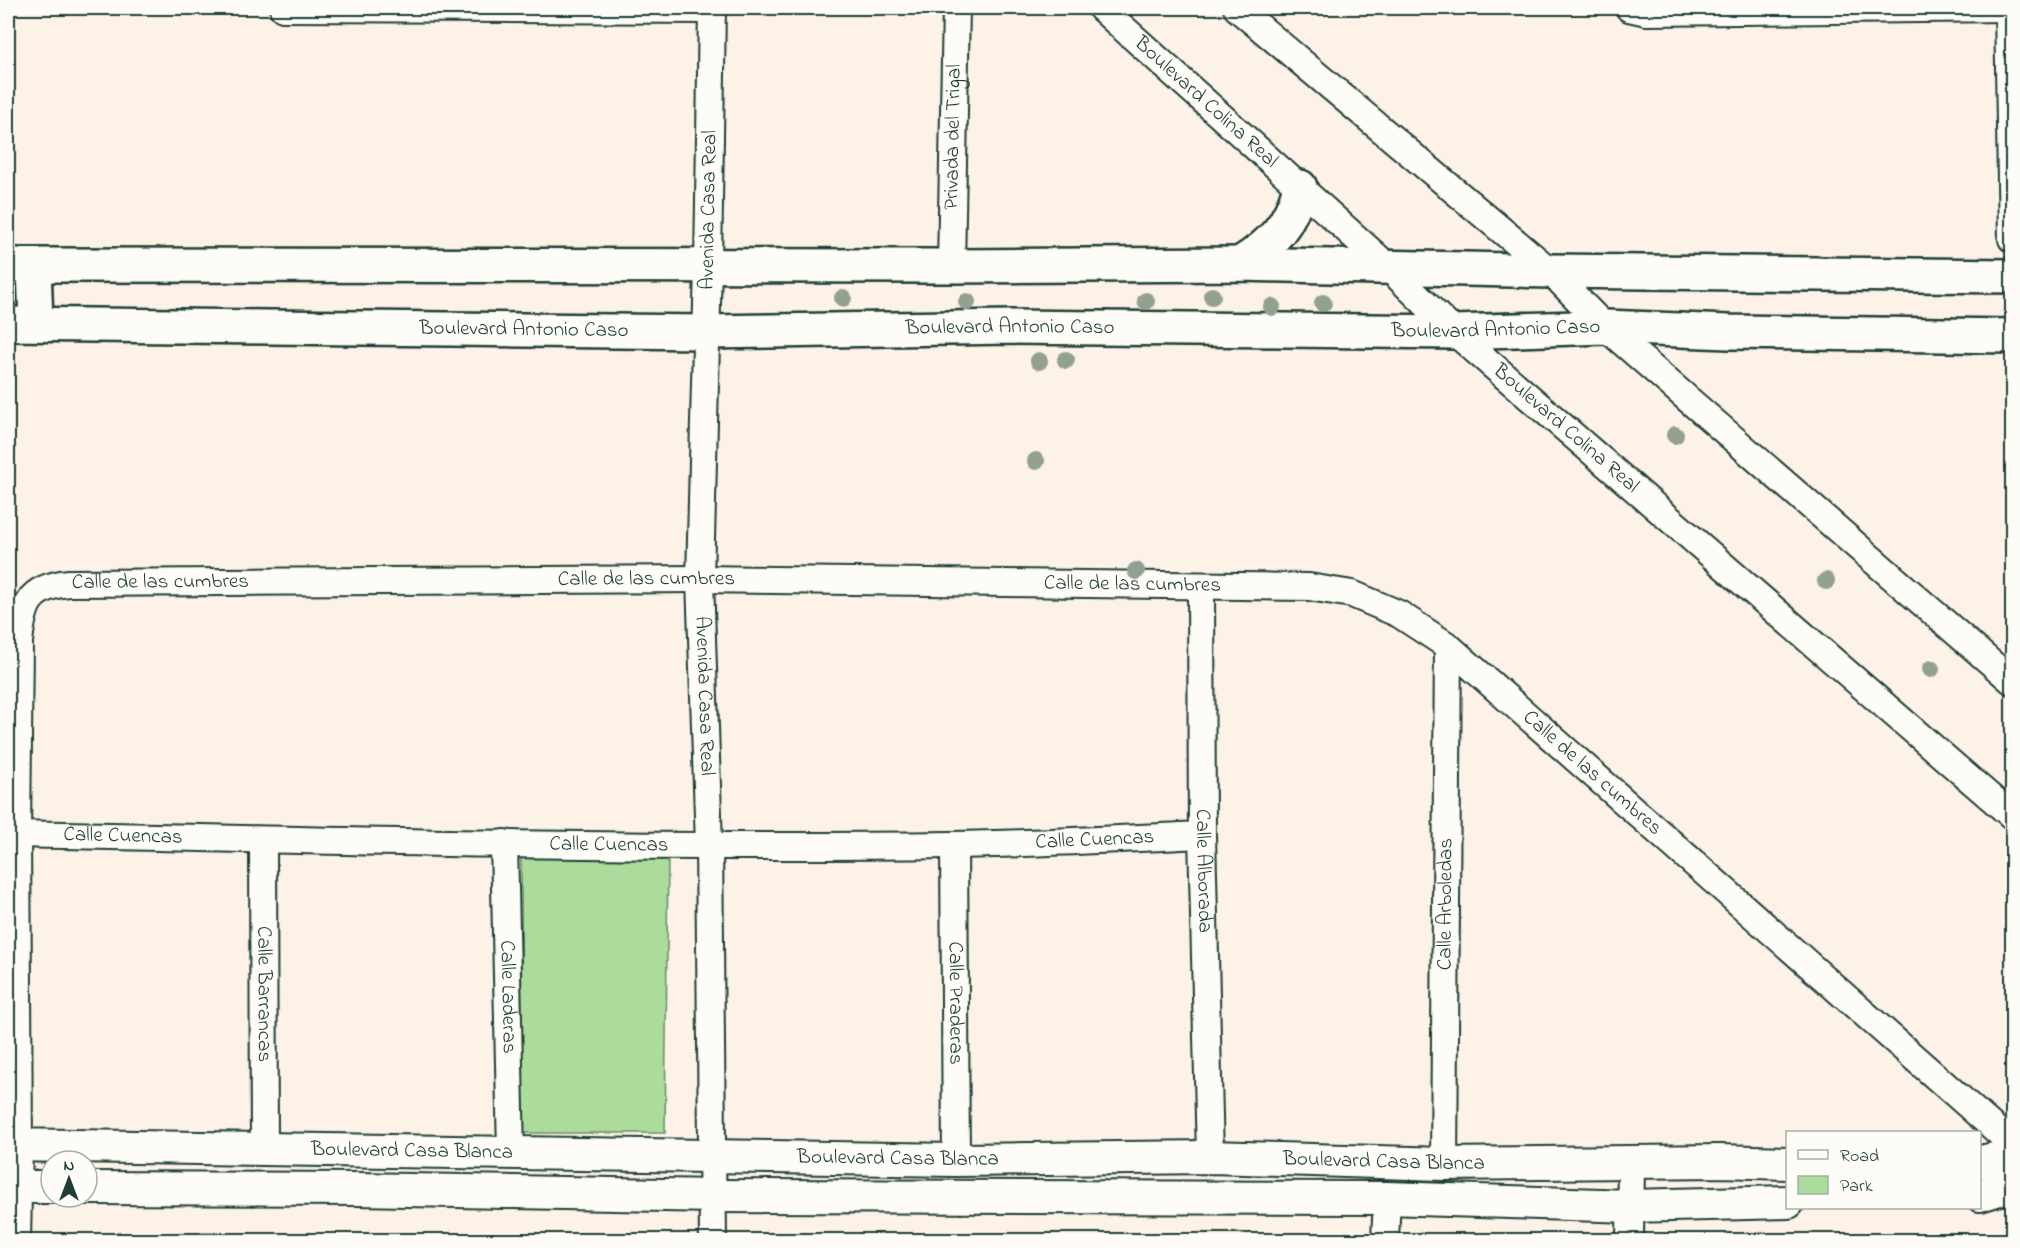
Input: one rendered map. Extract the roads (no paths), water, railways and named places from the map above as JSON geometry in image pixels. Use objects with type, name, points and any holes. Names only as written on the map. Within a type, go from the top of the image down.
[{"type":"main road","points":[[1240,264],[1262,250],[1275,238],[1291,214],[1300,187]]},
{"type":"main road","points":[[22,323],[21,266],[1240,264],[1550,271],[2013,276]]},
{"type":"main road","name":"Boulevard Antonio Caso","points":[[22,323],[707,332],[1010,327],[1454,332],[1605,327],[1729,332],[2012,336]]},
{"type":"street","points":[[283,8],[712,9]]},
{"type":"street","name":"Privada del Trigal","points":[[951,266],[956,8]]},
{"type":"street","name":"Boulevard Colina Real","points":[[1101,8],[1388,266],[1454,332],[2013,816]]},
{"type":"street","points":[[1629,8],[1647,12],[2008,8],[2013,238]]},
{"type":"street","name":"Avenida Casa Real","points":[[712,9],[700,579],[709,845],[714,1155],[713,1240]]},
{"type":"street","points":[[1244,10],[1550,271],[1605,327],[2013,681]]},
{"type":"street","points":[[2013,327],[2013,341]]},
{"type":"street","name":"Calle de las cumbres","points":[[17,834],[21,620],[27,605],[36,593],[50,585],[69,583],[700,579],[1309,587],[1353,594],[1399,614],[1448,646],[2013,1144]]},
{"type":"street","name":"Calle Alborada","points":[[1201,586],[1202,835],[1210,1156]]},
{"type":"street","name":"Calle Arboledas","points":[[1444,1164],[1448,646]]},
{"type":"street","points":[[17,834],[13,1145],[17,1240]]},
{"type":"street","name":"Calle Cuencas","points":[[17,834],[263,840],[709,845],[954,845],[1202,835]]},
{"type":"street","name":"Calle Barrancas","points":[[263,840],[264,1150]]},
{"type":"street","name":"Calle Laderas","points":[[504,843],[511,1153]]},
{"type":"street","name":"Calle Praderas","points":[[954,845],[956,1160]]},
{"type":"street","name":"Boulevard Casa Blanca","points":[[13,1145],[956,1160],[1210,1156],[1444,1164],[1720,1161],[1786,1163]]},
{"type":"street","points":[[1981,1162],[1998,1158],[2013,1151]]},
{"type":"street","points":[[1630,1240],[1631,1162]]},
{"type":"street","points":[[1981,1195],[2013,1185]]},
{"type":"street","points":[[13,1187],[39,1187]]},
{"type":"street","name":"Boulevard Casa Blanca","points":[[99,1188],[714,1196],[1388,1198],[1631,1206],[1786,1202]]},
{"type":"street","points":[[1385,1240],[1388,1198]]}]
